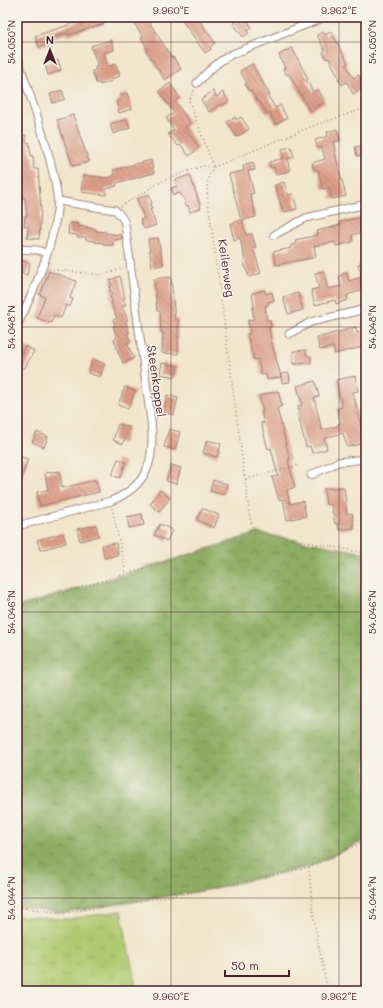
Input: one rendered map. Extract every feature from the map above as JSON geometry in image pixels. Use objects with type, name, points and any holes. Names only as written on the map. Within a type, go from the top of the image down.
[{"type":"street","points":[[197,83],[220,60],[325,17]]},
{"type":"street","points":[[17,56],[45,146],[56,187],[58,202],[57,214],[46,253],[31,298],[17,326]]},
{"type":"street","points":[[58,202],[115,210]]},
{"type":"street","points":[[274,235],[306,218],[366,204]]},
{"type":"street","name":"Steenkoppel","points":[[17,526],[111,502],[125,495],[140,482],[149,467],[153,449],[151,421],[125,224],[121,215],[115,210]]},
{"type":"street","points":[[17,249],[37,250],[46,253]]},
{"type":"street","points":[[289,334],[311,322],[366,309]]},
{"type":"street","points":[[311,475],[338,462],[366,459]]},
{"type":"path","points":[[197,83],[189,101],[214,166]]},
{"type":"path","points":[[115,210],[164,180],[202,166],[214,166],[315,125],[366,108]]},
{"type":"path","name":"Keilerweg","points":[[214,166],[208,179],[207,194],[250,518],[253,528],[258,533]]},
{"type":"path","points":[[41,268],[103,276],[130,266]]},
{"type":"path","points":[[245,479],[299,465]]},
{"type":"path","points":[[111,502],[126,574]]},
{"type":"path","points":[[17,607],[258,533],[366,553]]},
{"type":"path","points":[[17,908],[63,913],[201,891],[309,867],[366,840]]},
{"type":"path","points":[[309,867],[310,895],[328,991]]},
{"type":"green space","points":[[258,533],[366,553],[366,840],[309,867],[201,891],[63,913],[17,907],[17,607]]},
{"type":"green space","points":[[121,911],[137,991],[17,991],[17,916],[68,919]]},
{"type":"building","points":[[86,17],[102,17],[104,24],[68,35],[67,33],[51,38],[53,43],[39,47],[35,36],[78,22],[78,20]]},
{"type":"building","points":[[132,17],[146,17],[172,58],[173,57],[181,69],[165,80],[146,51],[148,49],[141,38],[143,37]]},
{"type":"building","points":[[180,17],[197,17],[215,43],[210,47],[211,49],[205,53]]},
{"type":"building","points":[[245,17],[252,28],[247,31],[249,33],[243,37],[233,23]]},
{"type":"building","points":[[323,32],[325,35],[331,32],[348,63],[346,64],[353,78],[359,75],[365,87],[353,94],[347,82],[342,85],[329,58],[326,59],[323,52],[325,51],[317,35]]},
{"type":"building","points":[[111,40],[114,50],[104,53],[108,66],[116,64],[120,76],[111,79],[112,81],[100,85],[99,83],[96,83],[92,71],[96,70],[95,67],[98,66],[91,46]]},
{"type":"building","points":[[292,48],[313,92],[318,89],[325,102],[310,111],[289,74],[287,75],[283,69],[285,68],[279,55]]},
{"type":"building","points":[[58,60],[61,70],[48,75],[45,64]]},
{"type":"building","points":[[252,64],[270,95],[268,96],[275,108],[280,105],[287,118],[276,124],[269,112],[267,114],[251,90],[249,91],[245,84],[247,83],[240,71]]},
{"type":"building","points":[[170,83],[180,98],[175,101],[190,123],[185,127],[199,148],[189,156],[181,145],[178,146],[168,134],[174,130],[166,118],[174,113],[159,91]]},
{"type":"building","points":[[62,90],[65,99],[53,103],[50,94]]},
{"type":"building","points":[[213,91],[217,97],[223,92],[229,101],[221,106],[220,104],[209,112],[201,100]]},
{"type":"building","points":[[127,93],[132,109],[119,113],[116,102],[120,100],[119,96]]},
{"type":"building","points":[[73,115],[89,162],[73,166],[57,120]]},
{"type":"building","points":[[235,117],[236,120],[241,117],[249,129],[237,137],[227,122]]},
{"type":"building","points":[[127,119],[130,128],[113,134],[110,124]]},
{"type":"building","points":[[337,129],[340,140],[333,142],[334,150],[346,196],[332,199],[329,188],[323,189],[318,170],[314,170],[312,163],[325,159],[322,147],[318,148],[315,140],[328,136],[327,132]]},
{"type":"building","points":[[26,135],[26,143],[29,142],[31,156],[33,156],[34,169],[38,169],[41,210],[39,239],[27,238],[28,226],[24,226],[25,216],[27,216],[25,198],[22,198],[21,179],[18,179],[17,136]]},
{"type":"building","points":[[366,145],[366,155],[357,156],[355,147]]},
{"type":"building","points":[[291,147],[294,157],[287,158],[290,171],[276,174],[274,167],[271,168],[269,162],[284,158],[282,149]]},
{"type":"building","points":[[151,160],[154,173],[116,183],[117,186],[106,189],[106,195],[81,192],[83,175],[108,178],[115,175],[113,170]]},
{"type":"building","points":[[253,162],[255,170],[248,171],[254,193],[250,194],[256,217],[242,220],[246,235],[252,234],[256,248],[253,248],[261,273],[249,277],[243,261],[245,260],[240,238],[234,240],[230,224],[241,220],[229,174],[244,171],[243,165]]},
{"type":"building","points":[[190,175],[201,208],[190,212],[188,205],[186,206],[180,193],[174,195],[171,188],[177,186],[175,180]]},
{"type":"building","points":[[284,182],[288,195],[293,194],[297,209],[283,212],[275,185]]},
{"type":"building","points":[[149,194],[152,204],[150,205],[152,209],[150,209],[156,225],[144,229],[140,220],[144,218],[137,199]]},
{"type":"building","points":[[366,216],[366,231],[352,235],[353,242],[336,246],[335,242],[314,246],[316,257],[276,265],[273,252],[291,248],[291,245],[296,244],[295,240],[318,235],[317,231],[340,225],[340,222]]},
{"type":"building","points":[[69,223],[96,229],[96,231],[121,235],[122,238],[112,241],[113,245],[104,245],[104,243],[86,240],[86,237],[77,237],[77,235],[68,234]]},
{"type":"building","points":[[158,238],[163,265],[152,267],[148,239]]},
{"type":"building","points":[[17,259],[30,263],[27,275],[17,272]]},
{"type":"building","points":[[366,262],[366,289],[347,295],[348,300],[336,304],[335,300],[315,305],[311,290],[319,288],[315,273],[323,271],[328,289],[341,286],[339,277],[343,274],[347,273],[349,281],[362,277],[358,264]]},
{"type":"building","points":[[49,271],[76,281],[70,298],[73,299],[70,307],[66,305],[61,318],[54,315],[51,323],[37,318],[45,297],[40,295]]},
{"type":"building","points":[[120,276],[125,298],[123,299],[126,305],[122,307],[128,320],[126,321],[129,333],[127,334],[131,341],[127,343],[134,358],[123,363],[114,340],[117,338],[113,326],[115,326],[113,320],[117,318],[111,303],[113,303],[110,296],[112,295],[109,287],[112,286],[110,280]]},
{"type":"building","points":[[171,277],[175,320],[178,319],[178,354],[162,353],[163,332],[161,332],[160,311],[157,311],[154,279]]},
{"type":"building","points":[[265,290],[266,294],[272,292],[274,301],[268,302],[268,305],[265,306],[267,320],[270,320],[271,326],[269,327],[271,340],[281,377],[267,380],[266,374],[261,375],[258,359],[254,360],[247,334],[250,333],[248,320],[254,319],[252,293]]},
{"type":"building","points":[[298,293],[303,310],[288,314],[283,297]]},
{"type":"building","points":[[356,327],[357,333],[366,331],[366,346],[335,354],[333,347],[320,350],[317,338]]},
{"type":"building","points":[[25,346],[34,351],[24,369],[17,365],[17,361]]},
{"type":"building","points":[[306,350],[307,356],[311,356],[311,363],[293,364],[293,351]]},
{"type":"building","points":[[93,359],[105,364],[100,377],[88,373]]},
{"type":"building","points":[[162,363],[178,366],[175,377],[160,374]]},
{"type":"building","points":[[289,373],[290,382],[282,383],[281,374]]},
{"type":"building","points":[[355,376],[358,391],[353,392],[365,443],[347,447],[343,433],[324,438],[327,449],[312,453],[310,446],[306,447],[298,414],[300,413],[298,406],[302,405],[297,386],[315,381],[319,396],[314,398],[322,430],[338,426],[338,424],[341,423],[337,409],[342,407],[336,380]]},
{"type":"building","points":[[125,387],[135,391],[128,409],[118,405]]},
{"type":"building","points":[[278,391],[282,406],[277,408],[295,487],[287,490],[290,504],[303,501],[306,516],[287,520],[283,499],[279,500],[272,477],[278,476],[271,448],[268,449],[261,423],[264,423],[259,396]]},
{"type":"building","points":[[167,395],[178,398],[174,415],[163,412]]},
{"type":"building","points":[[118,424],[129,427],[123,444],[113,440]]},
{"type":"building","points":[[169,429],[180,432],[175,450],[164,447]]},
{"type":"building","points":[[37,432],[48,437],[44,447],[32,442]]},
{"type":"building","points":[[207,440],[221,444],[217,457],[203,453]]},
{"type":"building","points":[[17,456],[28,459],[22,477],[17,475]]},
{"type":"building","points":[[118,459],[126,462],[120,478],[112,475]]},
{"type":"building","points":[[171,465],[181,468],[176,484],[166,481]]},
{"type":"building","points":[[60,471],[62,488],[96,480],[99,492],[40,506],[37,492],[48,490],[45,473]]},
{"type":"building","points":[[213,480],[227,484],[224,495],[210,491]]},
{"type":"building","points":[[344,487],[347,514],[352,513],[354,528],[339,530],[338,523],[335,524],[331,504],[326,505],[324,489]]},
{"type":"building","points":[[160,490],[170,498],[159,512],[150,504]]},
{"type":"building","points":[[202,508],[219,515],[214,528],[197,520]]},
{"type":"building","points":[[142,514],[144,525],[129,528],[127,517]]},
{"type":"building","points":[[160,524],[172,530],[167,541],[154,535]]},
{"type":"building","points":[[96,525],[99,536],[80,541],[77,529]]},
{"type":"building","points":[[63,533],[66,543],[40,550],[37,540]]},
{"type":"building","points":[[116,543],[118,555],[104,558],[102,545]]}]
